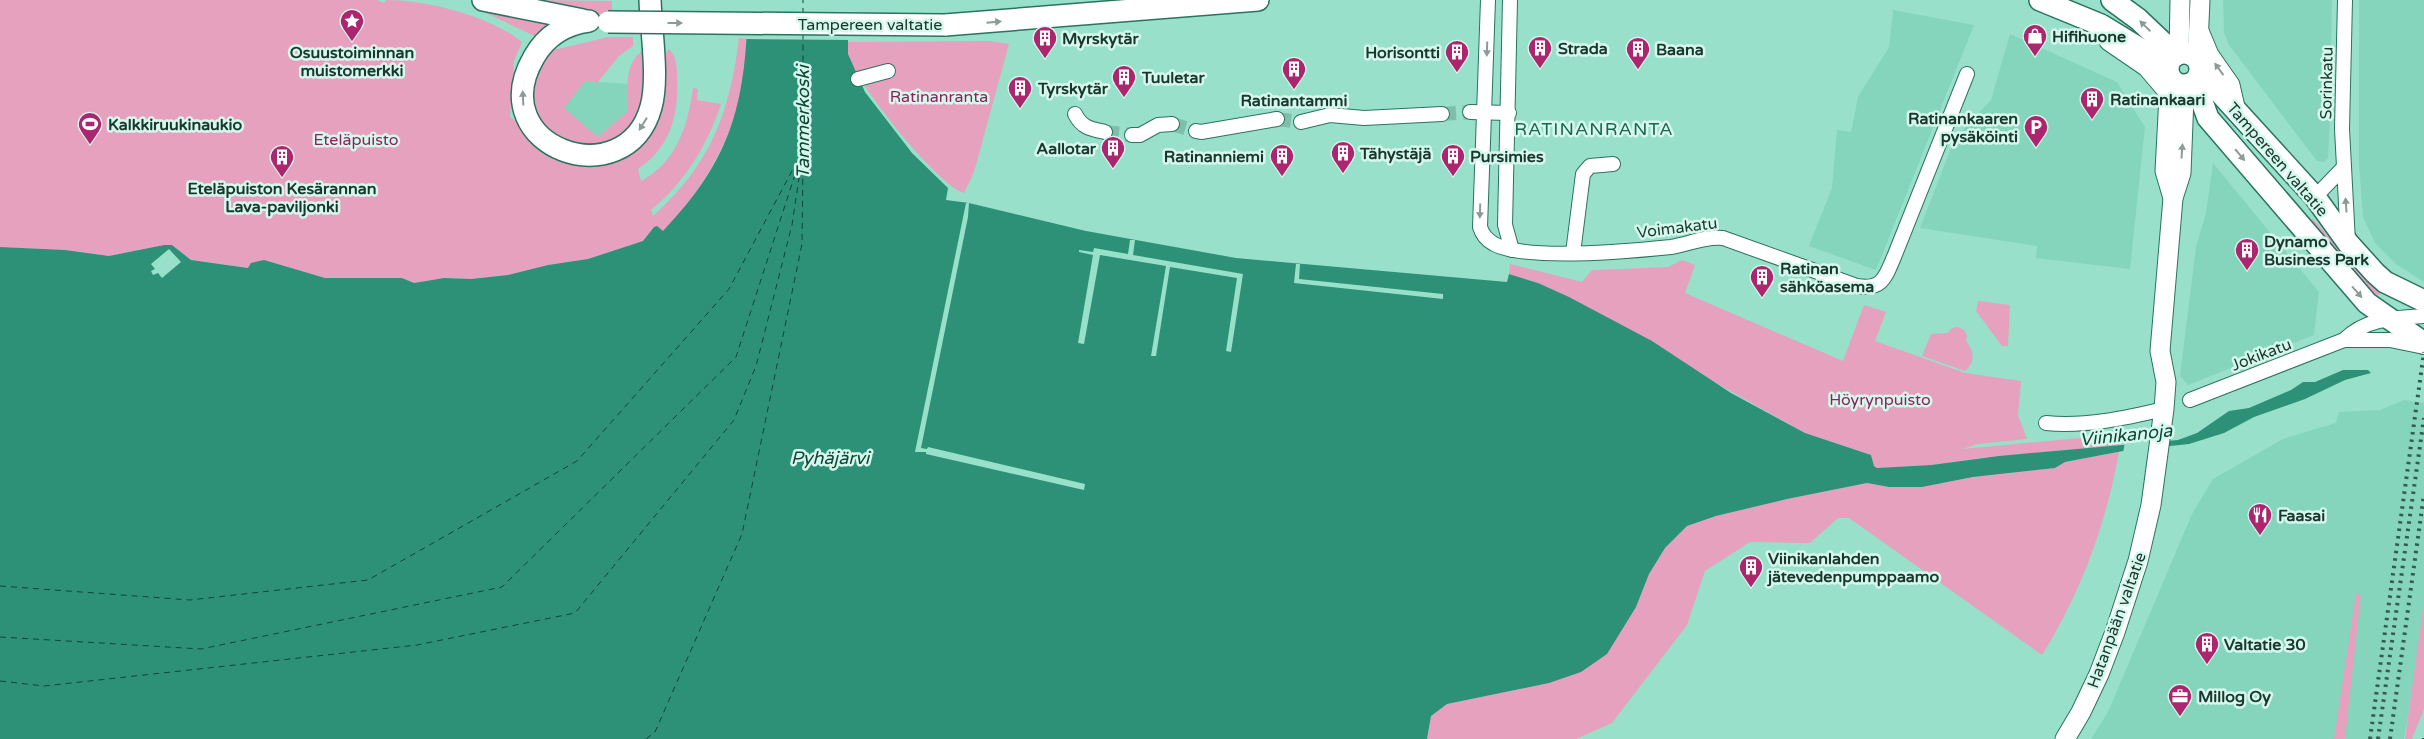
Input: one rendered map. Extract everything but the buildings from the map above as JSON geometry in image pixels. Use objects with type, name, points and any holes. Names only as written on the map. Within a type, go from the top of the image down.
[{"type":"main road","name":"Tampereen valtatie","points":[[483,0],[598,21],[945,25],[1258,0]]},
{"type":"main road","points":[[598,21],[563,28],[543,44],[528,70],[522,95],[524,109],[529,122],[546,142],[567,152],[590,156],[606,153],[627,142],[638,132],[649,113],[654,87],[650,0]]},
{"type":"main road","name":"Tampereen valtatie","points":[[2040,0],[2101,25],[2182,72],[2235,107],[2315,198],[2348,243],[2385,282],[2424,302]]},
{"type":"main road","name":"Tampereen valtatie","points":[[2112,0],[2138,19],[2182,72],[2201,99],[2208,118],[2361,296],[2387,318],[2424,343]]},
{"type":"main road","name":"Hatanpään valtatie","points":[[2065,739],[2099,674],[2127,600],[2146,528],[2158,464],[2166,382],[2160,351],[2173,198],[2181,174],[2184,97],[2180,0]]},
{"type":"main road","name":"Hatanpään valtatie","points":[[2182,72],[2199,31],[2200,0]]},
{"type":"main road","points":[[2199,31],[2209,55],[2230,85],[2235,107]]},
{"type":"street","name":"Voimakatu","points":[[1488,0],[1480,227],[1486,238],[1493,244],[1512,250],[1574,253],[1673,246],[1708,237],[1723,238],[1856,286],[1874,286],[1883,281],[1894,257],[1966,74]]},
{"type":"street","points":[[1510,0],[1509,113],[1505,225],[1512,250]]},
{"type":"street","name":"Sorinkatu","points":[[2345,0],[2344,168],[2348,243]]},
{"type":"street","points":[[858,78],[888,71]]},
{"type":"street","points":[[1470,112],[1485,114],[1509,113]]},
{"type":"street","points":[[1075,114],[1080,124],[1086,128],[1105,132]]},
{"type":"street","points":[[1302,122],[1330,115],[1364,118],[1442,114]]},
{"type":"street","points":[[1196,131],[1202,132],[1277,119]]},
{"type":"street","points":[[1132,135],[1140,135],[1158,125],[1172,124]]},
{"type":"street","points":[[1574,253],[1583,174],[1590,166],[1613,164]]},
{"type":"street","points":[[2315,198],[2344,168]]},
{"type":"street","name":"Jokikatu","points":[[2190,400],[2344,340],[2359,327],[2387,318],[2424,316]]},
{"type":"street","name":"Jokikatu","points":[[2344,340],[2390,340],[2424,347]]},
{"type":"street","points":[[2046,423],[2064,424],[2120,419],[2164,409]]},
{"type":"shaded area","points":[[2223,0],[2332,0],[2330,118],[2328,158],[2324,162],[2317,161],[2229,45],[2224,32]]},
{"type":"shaded area","points":[[2359,0],[2424,0],[2424,282],[2396,264],[2375,243],[2363,217],[2359,164]]},
{"type":"shaded area","points":[[1893,10],[1974,25],[1876,270],[1809,246],[1832,188],[1837,130],[1851,132],[1858,97],[1889,47]]},
{"type":"shaded area","points":[[2010,34],[2117,82],[2145,127],[2130,269],[2036,258],[2037,246],[1920,228],[1955,138],[1991,100]]},
{"type":"shaded area","points":[[585,81],[628,84],[627,112],[598,137],[563,108]]},
{"type":"shaded area","name":"Dynamo Business Park","points":[[2213,163],[2319,292],[2314,335],[2188,385],[2180,376],[2196,247],[2206,213]]},
{"type":"shaded area","points":[[2404,400],[2424,403],[2424,623],[2404,739],[2091,739],[2108,712],[2192,514],[2213,479],[2283,439],[2336,423],[2339,412],[2380,410]]},
{"type":"green space","name":"Eteläpuisto","points":[[0,0],[377,0],[384,3],[386,0],[420,3],[457,11],[493,24],[522,42],[514,61],[510,117],[542,153],[557,161],[574,165],[591,166],[608,163],[624,157],[638,148],[650,136],[658,121],[662,104],[665,87],[666,53],[669,49],[675,59],[677,70],[674,118],[665,141],[658,151],[638,169],[641,181],[664,164],[679,141],[688,115],[693,88],[698,89],[697,100],[721,104],[702,149],[674,188],[651,210],[653,216],[673,197],[703,157],[723,114],[730,90],[739,38],[747,39],[741,93],[724,143],[698,190],[663,232],[654,227],[643,241],[588,259],[548,265],[508,275],[471,279],[444,278],[414,283],[402,278],[325,278],[270,262],[249,268],[191,260],[172,245],[109,256],[65,250],[0,247]]},
{"type":"green space","points":[[521,0],[612,1],[612,15],[588,13]]},
{"type":"green space","points":[[486,9],[558,24],[539,38],[486,13]]},
{"type":"green space","points":[[608,37],[633,37],[633,46],[619,56],[598,82],[585,81],[564,108],[598,137],[627,112],[627,86],[630,69],[633,61],[645,50],[647,78],[642,117],[605,148],[549,138],[527,95],[546,50]]},
{"type":"green space","name":"Ratinanranta","points":[[991,41],[1009,44],[974,172],[964,193],[935,172],[898,131],[854,68],[848,53],[848,42]]},
{"type":"green space","points":[[2313,219],[2365,278],[2384,292],[2375,296],[2311,221]]},
{"type":"green space","name":"Höyrynpuisto","points":[[1682,260],[1695,265],[1685,293],[1843,361],[1864,305],[1886,312],[1875,341],[1965,373],[2021,381],[2018,415],[2027,439],[1978,444],[1962,449],[2112,435],[2121,436],[2120,445],[1981,458],[1931,465],[1877,468],[1874,466],[1871,455],[1805,433],[1538,283],[1509,274],[1510,264],[1582,282],[1592,270],[1668,267]]},
{"type":"green space","points":[[1978,301],[2010,305],[2008,346],[2002,346],[1976,311]]},
{"type":"green space","points":[[1958,327],[1964,330],[1967,335],[1966,341],[1973,356],[1969,368],[1965,371],[1922,356],[1931,334],[1948,333],[1952,328]]},
{"type":"green space","points":[[2119,452],[2107,505],[2090,557],[2069,607],[2042,655],[1849,518],[1838,518],[1810,543],[1750,542],[1705,571],[1687,625],[1612,723],[1576,739],[1427,739],[1431,716],[1447,704],[1549,683],[1636,607],[1649,574],[1665,548],[1687,526],[1716,516],[1787,499],[1867,483],[1889,487],[1922,487],[1973,477],[2055,468],[2065,462]]},
{"type":"green space","points":[[2356,594],[2361,595],[2345,739],[2334,739]]},
{"type":"green space","points":[[2424,602],[2424,709],[2412,739],[2405,739]]},
{"type":"water","name":"Pyhäjärvi","points":[[748,0],[848,0],[848,54],[865,92],[912,153],[948,188],[946,200],[969,203],[1086,231],[1236,258],[1507,282],[1509,274],[1538,283],[1569,297],[1652,341],[1731,393],[1805,433],[1871,455],[1874,466],[1877,468],[1931,465],[1999,456],[2178,440],[2197,433],[2229,411],[2249,408],[2291,390],[2303,382],[2315,382],[2343,370],[2368,370],[2371,373],[2345,380],[2305,399],[2254,417],[2224,433],[2189,444],[2123,451],[2065,462],[2055,468],[1973,477],[1922,487],[1889,487],[1867,483],[1787,499],[1716,516],[1687,526],[1665,548],[1649,574],[1636,607],[1607,654],[1581,672],[1549,683],[1447,704],[1431,716],[1427,739],[0,739],[0,247],[65,250],[109,256],[172,245],[191,260],[248,268],[251,263],[264,260],[325,278],[402,278],[414,283],[444,278],[471,279],[508,275],[548,265],[588,259],[643,241],[654,227],[657,226],[663,231],[687,204],[706,178],[721,152],[739,98],[747,36]]},
{"type":"pier","points":[[745,0],[851,0],[851,40],[745,39]]},
{"type":"pier","points":[[966,203],[969,203],[968,217],[921,448],[927,449],[928,447],[1085,484],[1084,490],[926,454],[926,452],[915,452]]},
{"type":"pier","points":[[1130,240],[1135,240],[1133,255],[1243,274],[1231,352],[1226,351],[1237,278],[1170,267],[1156,356],[1151,356],[1166,266],[1100,255],[1084,344],[1078,343],[1093,255],[1079,252],[1079,250],[1093,252],[1094,248],[1128,254]]},
{"type":"pier","points":[[169,249],[181,262],[162,278],[158,273],[153,275],[151,271],[155,269],[151,264]]},
{"type":"pier","points":[[1296,264],[1300,264],[1299,279],[1443,294],[1443,299],[1294,283]]},
{"type":"pier","points":[[2169,439],[2168,449],[2123,453],[2125,442]]},
{"type":"ferry route","points":[[803,0],[803,14]]},
{"type":"ferry route","points":[[0,681],[44,686],[417,645],[575,613],[734,420],[756,366],[792,225],[803,151],[803,33]]},
{"type":"ferry route","points":[[0,586],[190,600],[368,580],[577,461],[729,289],[801,154]]},
{"type":"ferry route","points":[[0,637],[201,649],[502,587],[736,357],[801,156]]},
{"type":"ferry route","points":[[646,739],[655,732],[742,534],[802,244],[803,158]]},
{"type":"tunnel","points":[[1442,114],[1470,112]]},
{"type":"tunnel","points":[[1277,119],[1301,122]]},
{"type":"tunnel","points":[[1172,124],[1196,131]]},
{"type":"tunnel","points":[[1105,132],[1132,135]]},
{"type":"railway","points":[[2370,739],[2424,352]]},
{"type":"railway","points":[[2378,739],[2424,418]]},
{"type":"railway","points":[[2390,739],[2424,494]]},
{"type":"place","name":"Osuustoiminnan muistomerkki","points":[[352,42]]},
{"type":"place","name":"Hifihuone","points":[[2035,57]]},
{"type":"place","name":"Myrskytär","points":[[1045,59]]},
{"type":"place","name":"Strada","points":[[1540,69]]},
{"type":"place","name":"Baana","points":[[1638,70]]},
{"type":"place","name":"Horisontti","points":[[1457,73]]},
{"type":"place","name":"Ratinantammi","points":[[1294,90]]},
{"type":"place","name":"Tuuletar","points":[[1124,98]]},
{"type":"place","name":"Tyrskytär","points":[[1020,109]]},
{"type":"place","name":"Ratinankaari","points":[[2092,120]]},
{"type":"place","name":"Kalkkiruukinaukio","points":[[90,145]]},
{"type":"place","name":"Ratinankaaren pysäköinti","points":[[2036,148]]},
{"type":"place","name":"Aallotar","points":[[1113,169]]},
{"type":"place","name":"Tähystäjä","points":[[1343,174]]},
{"type":"place","name":"Ratinanniemi","points":[[1282,177]]},
{"type":"place","name":"Pursimies","points":[[1453,177]]},
{"type":"place","name":"Eteläpuiston Kesärannan Lava-paviljonki","points":[[282,178]]},
{"type":"place","name":"Dynamo Business Park","points":[[2247,271]]},
{"type":"place","name":"Ratinan sähköasema","points":[[1762,298]]},
{"type":"place","name":"Faasai","points":[[2260,536]]},
{"type":"place","name":"Viinikanlahden jätevedenpumppaamo","points":[[1751,588]]},
{"type":"place","name":"Valtatie 30","points":[[2207,665]]},
{"type":"place","name":"Millog Oy","points":[[2180,717]]},
{"type":"district","name":"RATINANRANTA","points":[[1594,129]]},
{"type":"water label","name":"Tammerkoski","points":[[803,122]]},
{"type":"water label","name":"Viinikanoja","points":[[2126,435]]}]
